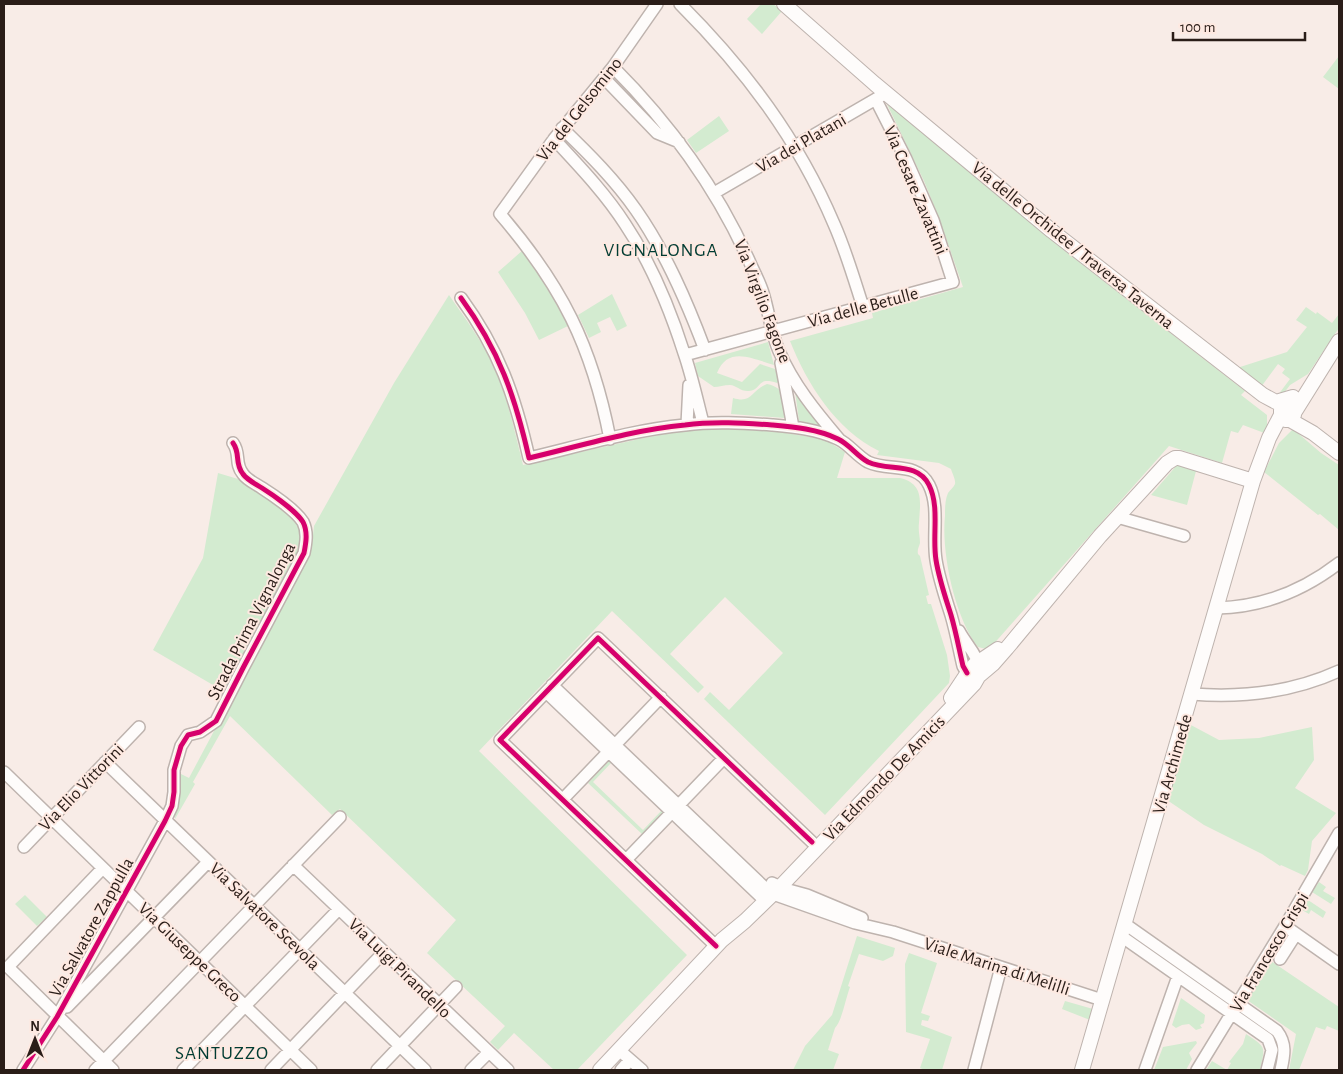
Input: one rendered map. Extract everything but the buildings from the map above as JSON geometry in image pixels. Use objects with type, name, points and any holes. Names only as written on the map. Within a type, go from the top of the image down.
[{"type":"main road","points":[[784,4],[875,84],[881,96]]},
{"type":"main road","points":[[791,4],[878,80],[881,96]]},
{"type":"main road","name":"Via delle Orchidee / Traversa Taverna","points":[[881,96],[1052,232],[1339,453]]},
{"type":"main road","name":"Via Archimede","points":[[1082,1070],[1253,481],[1262,458],[1285,413],[1320,371],[1339,341]]},
{"type":"main road","points":[[974,670],[993,664],[1117,517],[1164,465],[1174,458],[1253,481]]},
{"type":"main road","points":[[974,670],[1029,620]]},
{"type":"main road","name":"Via Edmondo De Amicis","points":[[774,888],[812,842],[954,696],[974,670]]},
{"type":"main road","name":"Via Edmondo De Amicis","points":[[612,1068],[619,1050],[719,943],[738,919],[774,888],[974,684],[974,670]]},
{"type":"street","name":"Via del Gelsomino","points":[[610,439],[603,403],[593,368],[568,310],[545,271],[500,214],[562,128],[613,67],[657,4]]},
{"type":"street","points":[[680,4],[736,64],[767,104],[795,146],[816,185],[834,225],[863,307]]},
{"type":"street","name":"Via Virgilio Fagone","points":[[613,67],[648,104],[680,143],[714,193],[728,217],[763,292],[779,352],[804,396],[840,440]]},
{"type":"street","points":[[604,78],[656,133],[680,143]]},
{"type":"street","name":"Via dei Platani","points":[[714,193],[881,96]]},
{"type":"street","name":"Via Cesare Zavattini","points":[[881,96],[933,220],[953,282]]},
{"type":"street","points":[[562,128],[599,164],[637,211],[666,261],[705,350]]},
{"type":"street","points":[[554,139],[604,196],[625,224],[650,268],[675,326],[685,355],[703,423]]},
{"type":"street","points":[[604,196],[618,187]]},
{"type":"street","points":[[650,268],[666,261]]},
{"type":"street","name":"Via delle Betulle","points":[[685,355],[953,282]]},
{"type":"street","points":[[461,298],[486,334],[505,374],[517,407],[529,458],[658,428],[703,423],[744,423],[812,430],[840,440],[869,462],[883,466],[915,470],[923,476],[929,486],[934,503],[935,548],[939,579],[951,616],[974,670]]},
{"type":"street","points":[[779,352],[793,427]]},
{"type":"street","points":[[687,424],[690,374]]},
{"type":"street","name":"Strada Prima Vignalonga","points":[[165,821],[172,806],[174,770],[181,746],[188,735],[200,732],[216,722],[242,668],[304,553],[306,544],[306,532],[303,522],[272,495],[244,476],[237,465],[238,450],[232,443]]},
{"type":"street","points":[[1117,517],[1184,536]]},
{"type":"street","points":[[1217,608],[1243,606],[1279,597],[1313,581],[1339,563]]},
{"type":"street","points":[[951,616],[965,643],[971,650],[974,670]]},
{"type":"street","points":[[719,943],[626,860],[500,740],[598,638],[812,842]]},
{"type":"street","points":[[1192,694],[1229,696],[1266,693],[1302,685],[1339,671]]},
{"type":"street","points":[[550,688],[675,809],[774,888]]},
{"type":"street","points":[[563,799],[661,697]]},
{"type":"street","name":"Via Elio Vittorini","points":[[24,847],[139,727]]},
{"type":"street","points":[[626,860],[724,758]]},
{"type":"street","name":"Via Salvatore Scevola","points":[[105,762],[425,1070]]},
{"type":"street","name":"Via Giuseppe Greco","points":[[4,772],[311,1070]]},
{"type":"street","points":[[95,1070],[340,817]]},
{"type":"street","name":"Via Salvatore Zappulla","points":[[24,1070],[57,1017],[165,821]]},
{"type":"street","name":"Via Francesco Crispi","points":[[1197,1070],[1338,839]]},
{"type":"street","points":[[57,1017],[208,862]]},
{"type":"street","name":"Via Luigi Pirandello","points":[[293,866],[508,1070]]},
{"type":"street","points":[[102,869],[8,967],[113,1070]]},
{"type":"street","name":"Viale Marina di Melilli","points":[[774,888],[807,895],[893,932]]},
{"type":"street","name":"Viale Marina di Melilli","points":[[774,888],[855,923],[893,932],[1102,1000]]},
{"type":"street","points":[[183,1070],[339,909]]},
{"type":"street","points":[[1285,926],[1339,964]]},
{"type":"street","points":[[1123,930],[1178,976],[1231,1013],[1270,1044],[1284,1047]]},
{"type":"street","points":[[1123,930],[1238,1003],[1277,1031],[1281,1036],[1284,1047],[1281,1070]]},
{"type":"street","points":[[1280,959],[1296,934]]},
{"type":"street","points":[[271,1070],[384,952]]},
{"type":"street","points":[[974,1070],[1001,967]]},
{"type":"street","points":[[1145,1070],[1178,976]]},
{"type":"street","points":[[377,1070],[440,1006],[456,987]]},
{"type":"street","points":[[1267,1070],[1270,1044],[1277,1031]]},
{"type":"street","points":[[619,1050],[642,1070]]},
{"type":"street","points":[[471,1070],[489,1052]]},
{"type":"street","points":[[612,1068],[630,1060]]},
{"type":"green space","points":[[761,4],[773,4],[782,11],[762,34],[747,19]]},
{"type":"green space","points":[[1339,56],[1339,89],[1323,77]]},
{"type":"green space","points":[[885,100],[1056,244],[1245,391],[1241,395],[1267,415],[1267,434],[1243,425],[1238,433],[1231,431],[1222,463],[1169,446],[991,647],[986,649],[978,647],[970,635],[956,603],[951,584],[944,531],[946,498],[955,484],[951,469],[939,463],[877,455],[879,451],[849,431],[825,404],[805,373],[790,341],[873,318],[872,313],[963,287],[924,181]]},
{"type":"green space","points":[[719,116],[729,131],[696,153],[687,140]]},
{"type":"green space","points":[[523,250],[539,271],[568,326],[539,340],[525,313],[498,272]]},
{"type":"green space","points":[[612,294],[627,326],[617,331],[610,317],[597,323],[601,332],[589,338],[578,315]]},
{"type":"green space","points":[[449,295],[490,358],[507,404],[523,465],[676,432],[703,429],[745,429],[779,432],[817,438],[829,442],[845,452],[837,478],[900,478],[914,485],[920,502],[920,543],[918,554],[929,595],[926,596],[928,604],[931,604],[947,655],[949,683],[825,815],[704,699],[710,692],[729,710],[783,653],[725,597],[670,654],[704,687],[698,693],[612,611],[479,751],[687,955],[577,1070],[554,1070],[514,1033],[498,1050],[490,1042],[505,1026],[427,953],[456,920],[340,809],[332,815],[230,716],[193,782],[195,784],[175,819],[177,772],[189,778],[306,558],[312,544],[314,526],[394,383]]},
{"type":"green space","points":[[1306,307],[1316,314],[1317,312],[1332,323],[1339,314],[1339,328],[1308,374],[1290,385],[1281,397],[1278,395],[1290,379],[1282,373],[1285,369],[1278,364],[1261,387],[1237,368],[1287,352],[1307,327],[1296,320]]},
{"type":"green space","points":[[768,342],[774,365],[742,356],[734,357],[722,364],[717,373],[742,382],[760,364],[775,369],[779,381],[777,383],[770,381],[762,382],[753,390],[746,391],[730,385],[714,387],[698,376],[695,363]]},
{"type":"green space","points":[[767,384],[781,392],[784,401],[785,418],[731,414],[733,398],[748,398]]},
{"type":"green space","points":[[795,391],[821,426],[799,421]]},
{"type":"green space","points":[[1293,429],[1321,453],[1339,465],[1339,530],[1264,472],[1279,443]]},
{"type":"green space","points":[[1177,465],[1196,471],[1187,505],[1151,495]]},
{"type":"green space","points":[[218,473],[238,479],[291,515],[298,524],[302,540],[300,549],[225,692],[153,650],[203,558]]},
{"type":"green space","points":[[1189,724],[1219,740],[1259,738],[1312,727],[1314,760],[1295,788],[1336,813],[1312,841],[1308,870],[1305,876],[1280,866],[1262,854],[1204,825],[1167,800]]},
{"type":"green space","points":[[610,760],[612,762],[593,782],[643,830],[662,810],[665,813],[643,835],[588,783]]},
{"type":"green space","points":[[1319,882],[1326,887],[1323,891],[1335,898],[1331,904],[1312,892]]},
{"type":"green space","points":[[25,895],[47,917],[37,926],[15,904]]},
{"type":"green space","points":[[1308,900],[1326,912],[1323,918],[1311,910],[1309,914],[1302,910]]},
{"type":"green space","points":[[857,936],[895,948],[893,956],[883,961],[859,954],[848,986],[850,987],[842,1015],[835,1028],[828,1050],[839,1054],[833,1070],[793,1070],[805,1046],[832,1015]]},
{"type":"green space","points":[[909,953],[937,963],[921,1013],[930,1016],[928,1021],[922,1020],[921,1025],[952,1037],[942,1070],[925,1070],[920,1068],[930,1039],[906,1032],[905,964]]},
{"type":"green space","points":[[1271,961],[1339,1007],[1339,1031],[1327,1026],[1325,1030],[1316,1027],[1299,1070],[1289,1070],[1296,1034],[1247,1000]]},
{"type":"green space","points":[[1181,998],[1205,1015],[1204,1023],[1200,1025],[1202,1028],[1196,1030],[1189,1024],[1176,1028],[1172,1025]]},
{"type":"green space","points":[[1065,1001],[1093,1009],[1090,1020],[1062,1009]]},
{"type":"green space","points":[[1246,1034],[1261,1045],[1263,1052],[1260,1070],[1227,1070],[1231,1063],[1229,1062],[1243,1044]]},
{"type":"green space","points":[[1196,1041],[1197,1043],[1189,1053],[1192,1059],[1186,1070],[1154,1070],[1163,1047]]},
{"type":"green space","points":[[1212,1061],[1227,1070],[1206,1070]]},
{"type":"cycle path","points":[[461,298],[496,355],[518,414],[529,458],[665,427],[739,423],[789,427],[822,433],[842,441],[868,462],[910,470],[924,478],[929,485],[934,503],[937,567],[953,621],[963,666],[967,673]]},
{"type":"cycle path","points":[[23,1070],[57,1017],[165,821],[172,806],[174,770],[181,746],[188,735],[200,732],[216,721],[304,553],[306,534],[303,522],[284,504],[245,476],[240,470],[237,451],[233,443]]},
{"type":"cycle path","points":[[716,946],[500,740],[598,638],[812,842]]},
{"type":"district","name":"VIGNALONGA","points":[[661,249]]},
{"type":"district","name":"SANTUZZO","points":[[222,1052]]}]
